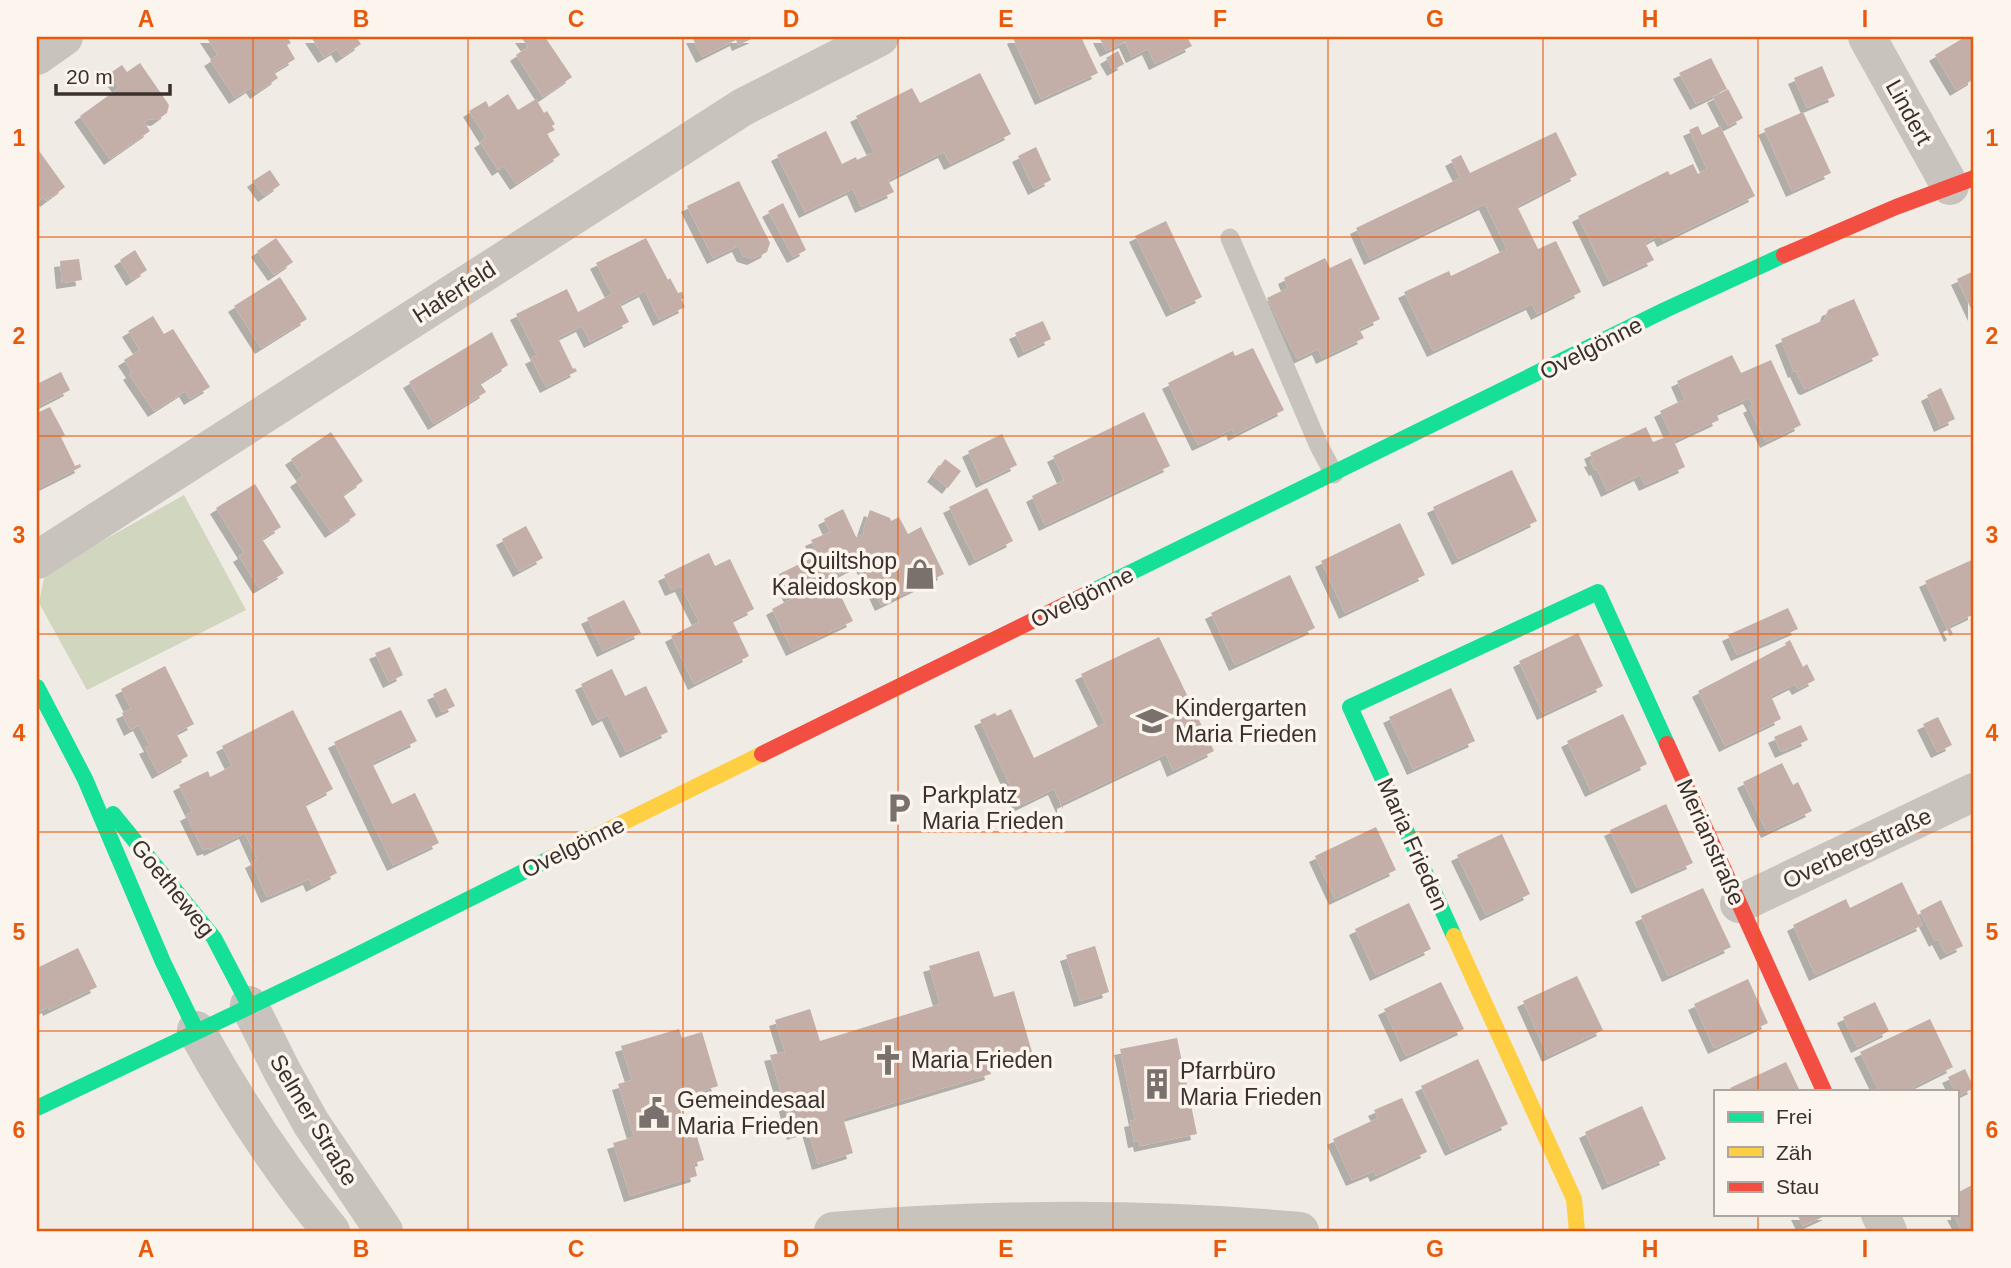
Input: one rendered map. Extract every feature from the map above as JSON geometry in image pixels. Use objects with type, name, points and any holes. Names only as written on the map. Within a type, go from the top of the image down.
[{"type":"main road","name":"Ovelgönne","points":[[37,1108],[329,969],[888,691],[1661,313],[1834,233],[1962,182]]},
{"type":"main road","name":"Merianstraße","points":[[1598,592],[1824,1090]]},
{"type":"main road","name":"Maria Frieden","points":[[1577,1231],[1574,1199],[1350,707],[1598,592]]},
{"type":"main road","name":"Goetheweg","points":[[37,687],[85,779],[163,961],[196,1030]]},
{"type":"main road","name":"Goetheweg","points":[[85,779],[215,938],[249,1005]]},
{"type":"street","points":[[37,56],[64,37]]},
{"type":"street","name":"Haferfeld","points":[[37,560],[743,107],[880,37]]},
{"type":"street","name":"Lindert","points":[[1867,37],[1962,182]]},
{"type":"street","name":"Overbergstraße","points":[[1739,904],[1974,792]]},
{"type":"street","name":"Selmer Straße","points":[[249,1005],[311,1123],[384,1231]]},
{"type":"street","name":"Selmer Straße","points":[[196,1030],[232,1094],[285,1174],[331,1231]]},
{"type":"street","points":[[833,1231],[1096,1220],[1300,1231]]},
{"type":"lane","points":[[1230,238],[1319,446],[1334,474]]},
{"type":"green space","points":[[184,495],[246,610],[87,690],[39,603],[45,573]]},
{"type":"building","points":[[206,37],[287,37],[291,43],[287,45],[295,59],[274,72],[278,78],[256,93],[252,87],[235,98],[210,60],[218,55]]},
{"type":"building","points":[[311,37],[356,37],[361,44],[342,57],[337,49],[324,57]]},
{"type":"building","points":[[521,37],[545,37],[572,77],[543,97],[516,55],[528,47]]},
{"type":"building","points":[[692,37],[756,37],[738,45],[736,40],[702,57]]},
{"type":"building","points":[[1081,37],[1098,73],[1041,99],[1013,38]]},
{"type":"building","points":[[1099,37],[1187,37],[1192,46],[1155,64],[1148,49],[1132,57],[1125,42],[1106,51]]},
{"type":"building","points":[[1965,37],[1974,37],[1974,79],[1956,90],[1935,55]]},
{"type":"building","points":[[1118,51],[1124,64],[1113,70],[1106,58]]},
{"type":"building","points":[[1711,58],[1727,89],[1696,104],[1679,73]]},
{"type":"building","points":[[140,63],[169,105],[167,113],[157,120],[149,119],[144,122],[150,131],[110,159],[80,116],[119,88],[109,74],[122,65],[127,72]]},
{"type":"building","points":[[1822,66],[1835,96],[1807,108],[1794,78]]},
{"type":"building","points":[[980,73],[1011,134],[950,164],[944,152],[888,180],[894,192],[861,207],[853,189],[805,212],[777,155],[826,131],[842,164],[856,157],[857,160],[874,152],[856,116],[912,88],[920,103]]},
{"type":"building","points":[[1728,89],[1743,118],[1728,126],[1713,97]]},
{"type":"building","points":[[508,94],[518,110],[536,99],[544,113],[547,111],[555,124],[552,126],[555,130],[547,134],[560,155],[516,184],[504,166],[498,170],[480,142],[486,138],[469,111],[486,101],[489,107]]},
{"type":"building","points":[[1803,112],[1831,173],[1792,191],[1764,129]]},
{"type":"building","points":[[1698,126],[1702,135],[1720,126],[1755,196],[1663,241],[1660,235],[1645,243],[1654,260],[1609,281],[1578,216],[1668,171],[1670,175],[1693,164],[1698,174],[1707,169],[1689,130]]},
{"type":"building","points":[[1556,132],[1577,175],[1517,206],[1538,249],[1556,241],[1581,292],[1537,314],[1532,304],[1433,351],[1404,292],[1449,271],[1451,276],[1507,249],[1485,204],[1370,259],[1356,228],[1460,178],[1451,160],[1461,155],[1470,173]]},
{"type":"building","points":[[1036,147],[1051,180],[1034,189],[1018,156]]},
{"type":"building","points":[[37,148],[65,187],[46,201],[43,197],[37,202]]},
{"type":"building","points":[[270,170],[280,185],[264,196],[253,181]]},
{"type":"building","points":[[739,181],[770,243],[767,252],[753,259],[743,256],[738,246],[713,258],[687,206]]},
{"type":"building","points":[[783,203],[806,250],[793,257],[768,211]]},
{"type":"building","points":[[1166,221],[1202,297],[1172,311],[1135,236]]},
{"type":"building","points":[[276,238],[293,262],[274,275],[257,251]]},
{"type":"building","points":[[646,238],[668,280],[670,278],[678,293],[682,292],[684,298],[681,299],[685,307],[659,320],[645,291],[620,304],[629,322],[590,342],[582,326],[558,338],[573,369],[577,371],[546,387],[531,358],[537,355],[516,314],[567,289],[578,312],[612,294],[596,263]]},
{"type":"building","points":[[135,250],[147,270],[132,280],[120,260]]},
{"type":"building","points":[[1325,258],[1330,268],[1351,258],[1380,319],[1359,329],[1364,338],[1322,358],[1318,349],[1297,359],[1267,298],[1288,288],[1284,278]]},
{"type":"building","points":[[79,259],[82,280],[62,283],[60,261]]},
{"type":"building","points":[[1974,271],[1974,315],[1957,279]]},
{"type":"building","points":[[280,277],[307,319],[261,348],[234,306]]},
{"type":"building","points":[[1854,299],[1879,355],[1807,389],[1804,388],[1796,371],[1794,372],[1781,339],[1824,320],[1828,310]]},
{"type":"building","points":[[153,316],[164,334],[173,329],[210,387],[190,399],[185,391],[154,411],[129,374],[132,372],[124,360],[140,350],[128,331]]},
{"type":"building","points":[[1043,321],[1051,339],[1024,352],[1015,333]]},
{"type":"building","points":[[492,332],[508,365],[480,383],[486,392],[434,424],[409,382]]},
{"type":"building","points":[[1253,348],[1284,410],[1234,435],[1232,429],[1198,445],[1168,383],[1233,351],[1235,356]]},
{"type":"building","points":[[1732,355],[1741,373],[1771,360],[1801,425],[1766,442],[1749,407],[1753,405],[1749,398],[1716,413],[1719,420],[1674,441],[1685,467],[1645,485],[1640,475],[1607,491],[1597,469],[1595,470],[1590,461],[1593,460],[1590,453],[1646,427],[1653,442],[1671,435],[1660,411],[1685,399],[1677,381]]},
{"type":"building","points":[[61,372],[70,390],[37,407],[37,384]]},
{"type":"building","points":[[1941,388],[1955,419],[1940,426],[1927,395]]},
{"type":"building","points":[[50,407],[65,435],[61,437],[75,466],[80,464],[81,467],[37,489],[37,413]]},
{"type":"building","points":[[1144,412],[1170,466],[1045,525],[1032,496],[1064,480],[1053,456]]},
{"type":"building","points":[[331,432],[363,481],[343,495],[356,515],[331,532],[296,481],[303,476],[291,459]]},
{"type":"building","points":[[1002,434],[1017,465],[982,482],[968,451]]},
{"type":"building","points":[[945,459],[961,471],[948,488],[933,476]]},
{"type":"building","points":[[1512,470],[1537,521],[1458,559],[1433,507]]},
{"type":"building","points":[[255,484],[281,527],[262,539],[284,573],[259,588],[239,556],[244,553],[216,508]]},
{"type":"building","points":[[987,488],[1013,541],[975,560],[949,507]]},
{"type":"building","points":[[843,509],[856,537],[864,534],[870,510],[890,518],[891,521],[899,517],[908,534],[921,527],[944,574],[881,605],[861,563],[832,578],[853,621],[792,650],[772,609],[791,599],[779,574],[818,555],[811,540],[830,532],[824,519]]},
{"type":"building","points":[[1400,523],[1425,575],[1345,613],[1321,561]]},
{"type":"building","points":[[526,526],[543,558],[519,571],[502,539]]},
{"type":"building","points":[[709,553],[715,566],[730,559],[754,609],[732,620],[749,656],[694,684],[671,636],[699,622],[681,586],[671,590],[664,575]]},
{"type":"building","points":[[1974,559],[1974,614],[1949,626],[1953,634],[1950,636],[1925,581]]},
{"type":"building","points":[[1290,575],[1315,628],[1235,665],[1211,613]]},
{"type":"building","points":[[624,600],[641,633],[603,651],[587,618]]},
{"type":"building","points":[[1788,608],[1798,629],[1737,655],[1728,635]]},
{"type":"building","points":[[1578,633],[1603,686],[1543,714],[1519,661]]},
{"type":"building","name":"Kindergarten Maria Frieden","points":[[1159,637],[1214,751],[1173,771],[1166,754],[1063,803],[1063,809],[1054,789],[1019,806],[980,720],[1011,709],[1034,758],[1105,723],[1081,674]]},
{"type":"building","points":[[1790,640],[1803,667],[1807,664],[1815,680],[1798,689],[1795,684],[1771,696],[1781,719],[1725,746],[1698,691],[1786,645]]},
{"type":"building","points":[[390,647],[403,675],[389,682],[375,653]]},
{"type":"building","points":[[165,666],[194,724],[176,733],[188,756],[158,773],[145,748],[150,746],[139,725],[130,730],[122,713],[131,709],[121,689]]},
{"type":"building","points":[[612,669],[625,696],[646,686],[668,732],[626,752],[608,715],[598,720],[581,684]]},
{"type":"building","points":[[446,688],[455,706],[442,712],[433,694]]},
{"type":"building","points":[[1451,688],[1475,741],[1413,769],[1389,717]]},
{"type":"building","points":[[293,710],[333,789],[305,804],[337,873],[312,886],[309,879],[267,897],[251,862],[257,859],[245,833],[210,850],[203,850],[186,815],[192,812],[179,785],[208,771],[210,777],[232,766],[222,746]]},
{"type":"building","points":[[401,710],[417,741],[372,763],[392,804],[415,793],[439,843],[393,865],[334,742]]},
{"type":"building","points":[[1623,714],[1647,764],[1591,791],[1567,741]]},
{"type":"building","points":[[1938,717],[1952,745],[1937,752],[1923,724]]},
{"type":"building","points":[[1801,725],[1808,740],[1781,752],[1774,737]]},
{"type":"building","points":[[1782,763],[1793,785],[1798,782],[1812,811],[1767,832],[1743,782]]},
{"type":"building","points":[[1666,804],[1693,863],[1637,888],[1610,830]]},
{"type":"building","points":[[1376,827],[1396,870],[1335,899],[1315,856]]},
{"type":"building","points":[[1502,834],[1530,894],[1486,915],[1457,855]]},
{"type":"building","points":[[1902,882],[1923,925],[1815,975],[1793,925],[1846,899],[1850,908]]},
{"type":"building","points":[[1703,888],[1731,947],[1668,976],[1641,916]]},
{"type":"building","points":[[1941,900],[1963,946],[1946,954],[1938,939],[1935,941],[1920,911]]},
{"type":"building","points":[[1409,903],[1431,949],[1376,975],[1355,929]]},
{"type":"building","points":[[1095,946],[1109,992],[1080,1001],[1066,955]]},
{"type":"building","points":[[78,948],[97,987],[37,1013],[37,968]]},
{"type":"building","name":"Maria Frieden","points":[[979,951],[994,997],[1014,991],[1032,1052],[989,1065],[991,1074],[843,1118],[853,1153],[818,1164],[808,1129],[793,1134],[770,1055],[785,1052],[775,1020],[810,1009],[820,1041],[940,1004],[929,966]]},
{"type":"building","points":[[1577,976],[1603,1030],[1548,1056],[1523,1001]]},
{"type":"building","points":[[1748,979],[1768,1023],[1714,1048],[1694,1004]]},
{"type":"building","points":[[1441,982],[1464,1029],[1406,1056],[1384,1009]]},
{"type":"building","points":[[1875,1002],[1889,1031],[1857,1047],[1843,1017]]},
{"type":"building","points":[[1930,1019],[1953,1067],[1913,1087],[1914,1090],[1879,1090],[1860,1052]]},
{"type":"building","name":"Gemeindesaal Maria Frieden","points":[[679,1029],[682,1038],[702,1032],[718,1086],[677,1099],[686,1129],[694,1127],[704,1160],[694,1163],[697,1176],[630,1196],[613,1143],[634,1137],[618,1084],[632,1080],[621,1046]]},
{"type":"building","name":"Pfarrbüro Maria Frieden","points":[[1177,1038],[1197,1134],[1140,1146],[1139,1141],[1134,1142],[1130,1121],[1135,1120],[1120,1049]]},
{"type":"building","points":[[1478,1059],[1508,1124],[1451,1150],[1421,1086]]},
{"type":"building","points":[[1786,1062],[1800,1090],[1731,1090],[1730,1088]]},
{"type":"building","points":[[1965,1069],[1974,1088],[1958,1096],[1958,1090],[1955,1090],[1948,1077]]},
{"type":"building","points":[[1402,1098],[1427,1152],[1376,1176],[1374,1171],[1352,1180],[1333,1139],[1378,1118],[1374,1110]]},
{"type":"building","points":[[1642,1106],[1666,1159],[1608,1184],[1585,1132]]},
{"type":"building","points":[[1974,1184],[1974,1231],[1962,1231],[1954,1216],[1958,1216],[1958,1192]]},
{"type":"building","points":[[1798,1216],[1825,1216],[1803,1226]]},
{"type":"traffic: fast","points":[[1091,592],[1665,310],[1784,255]]},
{"type":"traffic: fast","points":[[1454,936],[1350,707],[1598,592],[1667,744]]},
{"type":"traffic: fast","points":[[37,687],[85,779],[163,962],[196,1030]]},
{"type":"traffic: fast","points":[[113,814],[214,938],[249,1005]]},
{"type":"traffic: fast","points":[[37,1108],[341,963],[551,858]]},
{"type":"traffic: slow","points":[[551,858],[762,754]]},
{"type":"traffic: slow","points":[[1454,936],[1574,1199],[1577,1231]]},
{"type":"traffic: jam","points":[[1784,255],[1896,207],[1974,178]]},
{"type":"traffic: jam","points":[[762,754],[1091,592]]},
{"type":"traffic: jam","points":[[1667,744],[1824,1090]]},
{"type":"place","name":"Quiltshop Kaleidoskop","points":[[920,574]]},
{"type":"place","name":"Kindergarten Maria Frieden","points":[[1152,721]]},
{"type":"place","name":"Parkplatz Maria Frieden","points":[[899,808]]},
{"type":"place","name":"Maria Frieden","points":[[888,1060]]},
{"type":"place","name":"Pfarrbüro Maria Frieden","points":[[1157,1084]]},
{"type":"place","name":"Gemeindesaal Maria Frieden","points":[[654,1113]]}]
